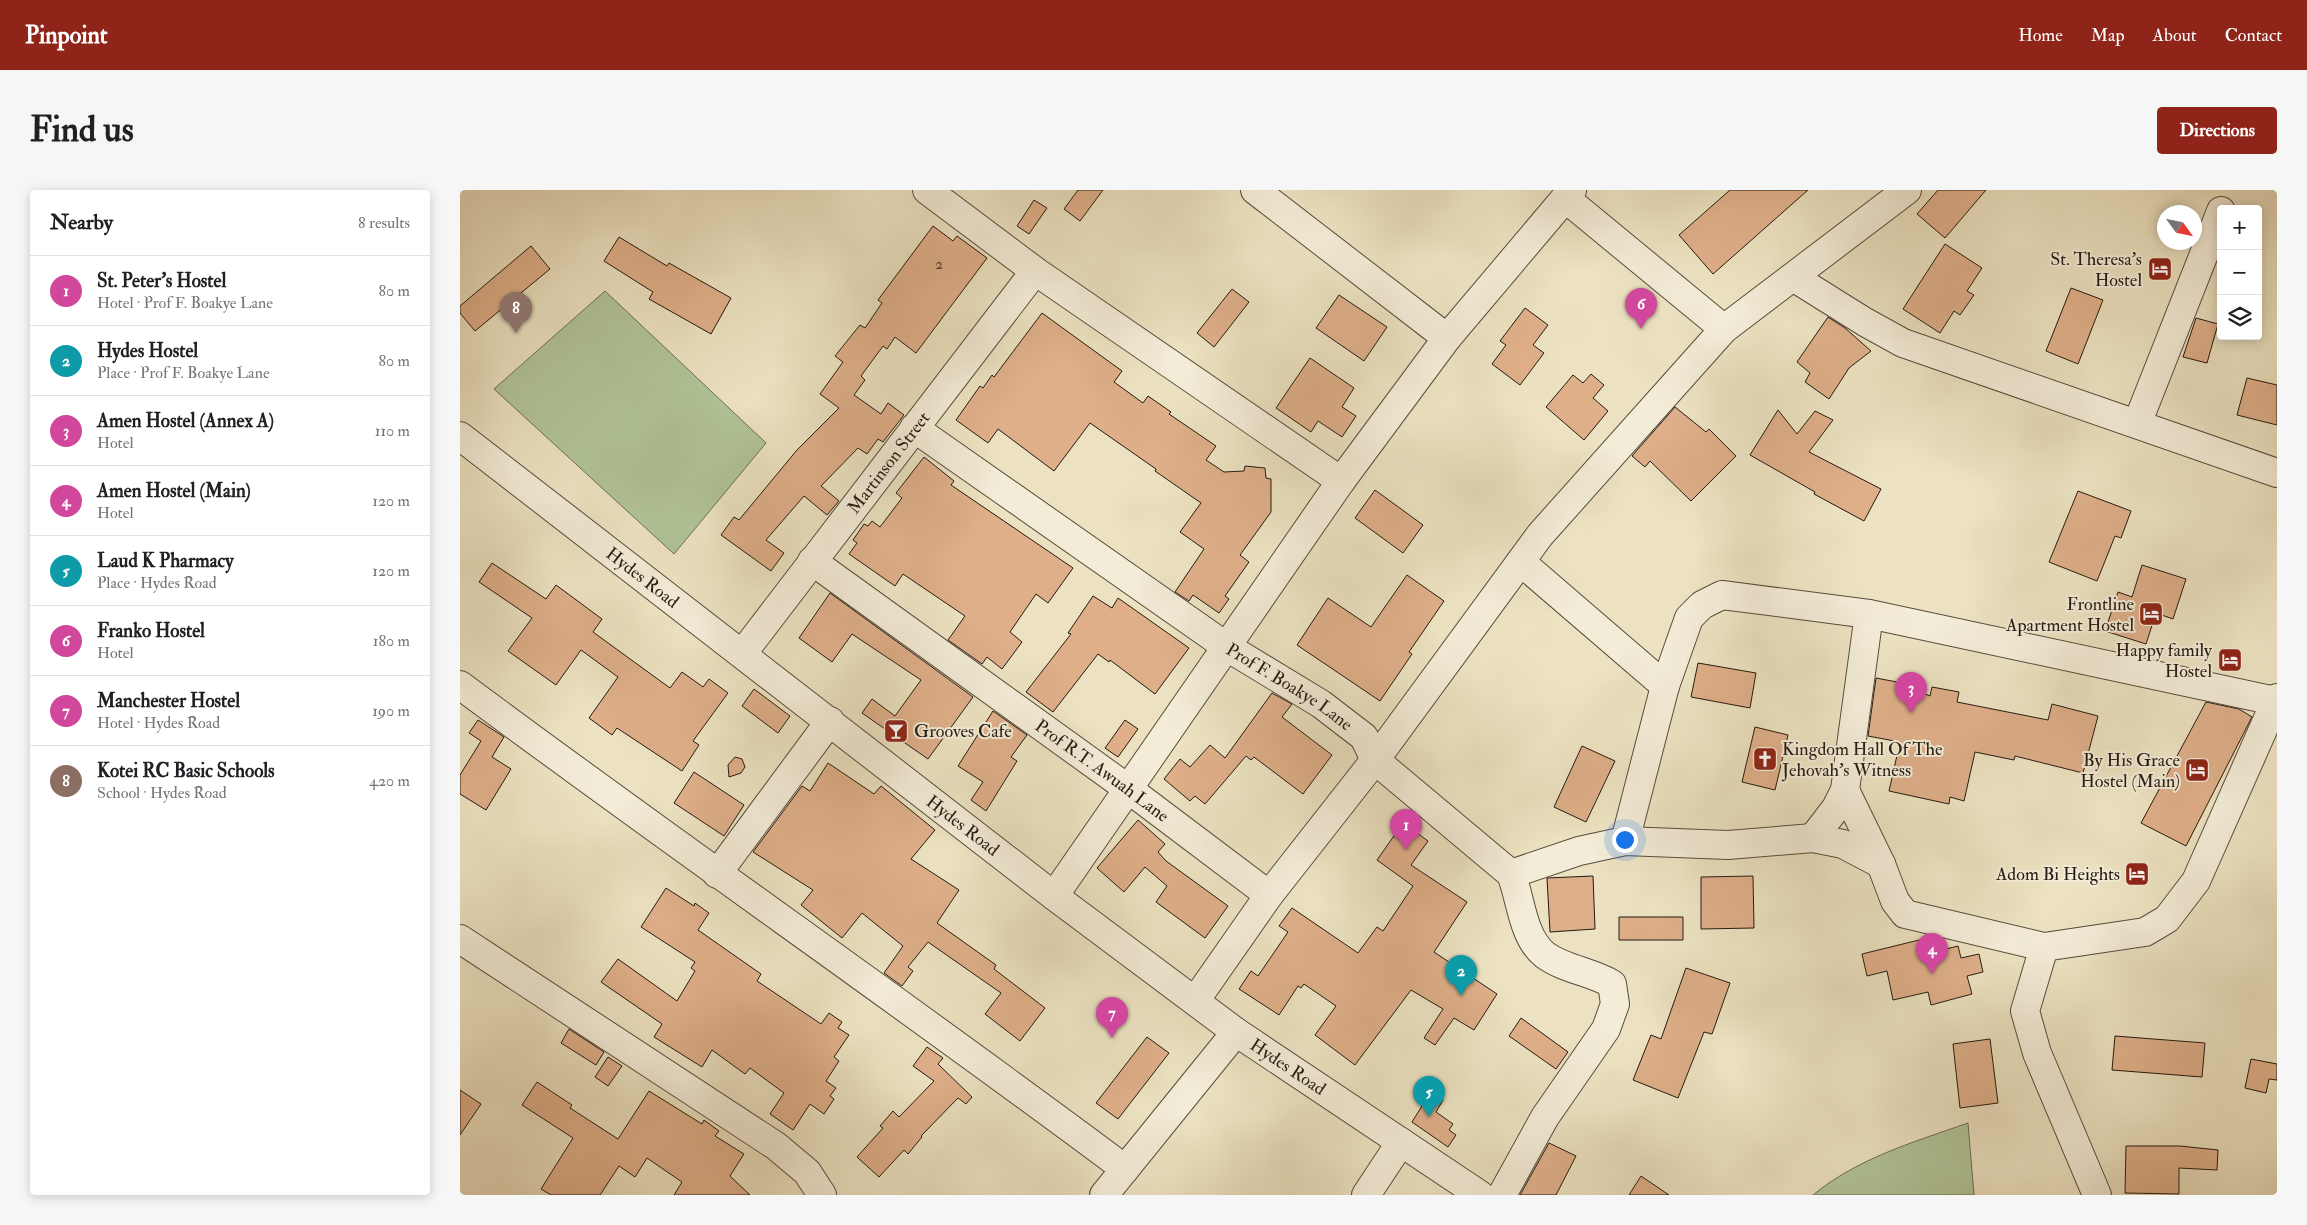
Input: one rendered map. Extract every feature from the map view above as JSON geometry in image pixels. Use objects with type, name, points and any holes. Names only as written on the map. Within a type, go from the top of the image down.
[{"type":"street","points":[[1255,190],[1447,338]]},
{"type":"street","points":[[1195,1001],[1269,895],[1375,760],[1540,535],[1724,329],[1907,190]]},
{"type":"street","points":[[2223,205],[2229,190]]},
{"type":"street","points":[[1054,896],[1341,481],[1447,338],[1568,194],[1724,329]]},
{"type":"street","points":[[942,195],[1035,271],[1341,481]]},
{"type":"street","points":[[2138,424],[2217,220]]},
{"type":"street","name":"Martinson Street","points":[[742,654],[1035,271]]},
{"type":"street","points":[[1793,277],[1865,322],[1904,343],[2277,473]]},
{"type":"street","name":"Prof F. Boakye Lane","points":[[914,428],[1227,647],[1347,722],[1364,737],[1375,760],[1511,874]]},
{"type":"street","name":"Hydes Road","points":[[460,436],[1054,896],[1236,1032],[1480,1195]]},
{"type":"street","name":"Prof R.T. Awuah Lane","points":[[812,561],[1127,788],[1269,895]]},
{"type":"street","points":[[1520,562],[1665,686]]},
{"type":"street","points":[[1626,841],[1665,686],[1689,618],[1702,605],[1722,595],[1869,614],[2276,700],[2196,881],[2167,920],[2144,932],[2044,947],[1905,914],[1899,908],[1888,887],[1881,864],[1845,790]]},
{"type":"street","points":[[1812,838],[1836,808],[1845,790],[1869,614]]},
{"type":"street","points":[[460,685],[717,874],[1018,1089],[1125,1169]]},
{"type":"street","points":[[717,874],[830,722]]},
{"type":"street","points":[[1502,1195],[1545,1117],[1606,1029],[1615,1004],[1612,984],[1544,954],[1532,937],[1511,874],[1580,851],[1626,841],[1728,845],[1812,838],[1843,844],[1881,864]]},
{"type":"street","points":[[460,939],[776,1146],[807,1172],[822,1195]]},
{"type":"street","points":[[2044,947],[2025,1011],[2037,1053],[2097,1195]]},
{"type":"street","points":[[1104,1195],[1236,1032]]},
{"type":"street","points":[[1366,1195],[1400,1142]]},
{"type":"green space","points":[[605,291],[766,443],[674,554],[494,389]]},
{"type":"green space","points":[[1968,1123],[1974,1195],[1813,1195],[1830,1182],[1887,1152]]},
{"type":"building","points":[[1078,190],[1103,190],[1080,221],[1064,209]]},
{"type":"building","points":[[1730,190],[1808,190],[1713,274],[1679,235]]},
{"type":"building","points":[[1938,190],[1986,190],[1945,238],[1917,214]]},
{"type":"building","points":[[1034,200],[1047,208],[1029,234],[1017,226]]},
{"type":"building","points":[[933,226],[953,241],[957,236],[987,258],[916,353],[895,337],[887,349],[883,346],[861,376],[865,380],[854,395],[881,414],[888,403],[904,415],[883,442],[878,439],[867,454],[858,448],[821,486],[839,501],[827,515],[804,496],[766,540],[784,553],[771,571],[721,535],[734,517],[739,520],[797,450],[839,408],[820,394],[843,362],[835,356],[860,325],[865,328],[882,303],[878,300]]},
{"type":"building","points":[[619,237],[667,266],[669,263],[731,298],[711,334],[649,299],[653,292],[604,261]]},
{"type":"building","points":[[1945,244],[1982,268],[1967,291],[1974,295],[1960,315],[1954,311],[1940,333],[1903,309]]},
{"type":"building","points":[[531,246],[550,269],[475,331],[460,313],[460,306]]},
{"type":"building","points":[[2071,288],[2103,300],[2078,364],[2046,351]]},
{"type":"building","points":[[1232,289],[1249,302],[1214,347],[1197,333]]},
{"type":"building","points":[[1339,295],[1387,327],[1364,361],[1316,328]]},
{"type":"building","points":[[1525,308],[1548,325],[1533,345],[1544,353],[1520,385],[1492,364],[1506,345],[1500,341]]},
{"type":"building","points":[[1042,313],[1122,371],[1114,382],[1143,403],[1148,396],[1171,412],[1169,414],[1216,446],[1206,460],[1224,472],[1244,471],[1245,466],[1265,468],[1266,478],[1271,479],[1271,512],[1240,555],[1249,562],[1225,596],[1229,599],[1219,613],[1193,595],[1189,601],[1175,592],[1204,549],[1180,532],[1201,503],[1155,471],[1156,469],[1090,423],[1054,471],[998,429],[988,443],[956,420],[980,386],[983,388],[992,375],[994,377]]},
{"type":"building","points":[[1828,317],[1845,328],[1871,351],[1849,368],[1829,399],[1805,382],[1810,373],[1797,362]]},
{"type":"building","points":[[2196,318],[2217,324],[2207,363],[2183,357]]},
{"type":"building","points":[[1310,358],[1354,388],[1342,407],[1356,416],[1342,437],[1318,421],[1311,432],[1276,408]]},
{"type":"building","points":[[1591,374],[1604,385],[1593,398],[1608,411],[1584,440],[1546,407],[1573,375],[1583,383]]},
{"type":"building","points":[[2247,378],[2277,385],[2277,425],[2237,415]]},
{"type":"building","points":[[1675,407],[1706,432],[1709,429],[1736,456],[1691,501],[1650,461],[1645,467],[1632,456]]},
{"type":"building","points":[[1778,410],[1797,434],[1815,411],[1833,420],[1809,452],[1881,489],[1864,521],[1814,494],[1815,492],[1750,455]]},
{"type":"building","points":[[924,457],[954,481],[951,485],[1073,568],[1048,603],[1036,594],[1010,632],[1022,642],[1002,669],[987,657],[982,664],[948,640],[965,616],[903,574],[895,586],[849,554],[857,543],[853,540],[864,524],[868,526],[872,521],[880,527],[902,498],[896,493]]},
{"type":"building","points":[[1375,490],[1423,525],[1403,553],[1355,518]]},
{"type":"building","points":[[2078,491],[2131,511],[2121,538],[2115,536],[2097,581],[2049,562]]},
{"type":"building","points":[[492,563],[546,599],[556,585],[602,619],[593,632],[670,688],[682,672],[703,687],[709,679],[728,693],[693,741],[699,745],[682,771],[617,728],[612,735],[589,718],[618,677],[581,650],[556,685],[508,651],[532,618],[479,582]]},
{"type":"building","points":[[2142,565],[2186,579],[2173,619],[2156,613],[2146,644],[2105,631],[2118,592],[2132,597]]},
{"type":"building","points":[[1407,575],[1444,601],[1409,652],[1412,654],[1380,701],[1297,645],[1328,598],[1371,627]]},
{"type":"building","points":[[830,593],[973,697],[928,759],[862,713],[872,699],[895,716],[921,680],[852,634],[832,662],[799,638]]},
{"type":"building","points":[[1093,596],[1112,608],[1118,598],[1189,648],[1155,694],[1110,660],[1109,662],[1098,654],[1053,712],[1026,692],[1071,634],[1068,633]]},
{"type":"building","points":[[1698,663],[1756,673],[1750,708],[1691,697]]},
{"type":"building","points":[[1876,678],[1897,682],[1930,696],[1932,687],[1959,692],[1957,702],[2048,720],[2052,704],[2098,716],[2083,773],[2015,756],[2014,760],[1975,752],[1964,801],[1950,797],[1949,804],[1889,791],[1900,742],[1868,736]]},
{"type":"building","points":[[754,689],[790,716],[778,733],[742,706]]},
{"type":"building","points":[[1272,693],[1292,704],[1282,717],[1332,755],[1303,794],[1254,757],[1251,760],[1246,756],[1205,804],[1195,796],[1190,801],[1164,779],[1180,759],[1190,767],[1210,745],[1225,758]]},
{"type":"building","name":"By His Grace Hostel (Main)","points":[[2206,702],[2239,709],[2252,717],[2186,846],[2141,823]]},
{"type":"building","points":[[993,711],[1027,735],[1011,757],[1017,761],[986,811],[971,800],[983,782],[958,766]]},
{"type":"building","points":[[478,720],[504,737],[492,757],[511,769],[486,810],[460,794],[460,775],[481,741],[469,733]]},
{"type":"building","points":[[1125,720],[1138,729],[1118,757],[1105,748]]},
{"type":"building","name":"Kingdom Hall Of The Jehovah's Witness","points":[[1755,727],[1788,735],[1775,790],[1742,782]]},
{"type":"building","points":[[1582,746],[1615,761],[1586,822],[1554,807]]},
{"type":"building","points":[[735,757],[742,759],[745,767],[741,773],[729,777],[728,765]]},
{"type":"building","points":[[828,763],[874,794],[881,786],[935,830],[911,859],[959,890],[937,923],[996,965],[994,969],[1045,1008],[1020,1041],[985,1014],[1001,993],[928,942],[908,967],[913,971],[902,986],[884,973],[903,946],[862,913],[842,938],[801,905],[813,890],[753,852],[802,786],[810,791]]},
{"type":"building","points":[[694,772],[744,805],[724,836],[674,803]]},
{"type":"building","points":[[1138,820],[1165,844],[1158,852],[1166,861],[1228,906],[1205,938],[1156,902],[1167,886],[1145,867],[1124,892],[1097,868]]},
{"type":"building","points":[[1403,823],[1428,841],[1411,865],[1467,902],[1434,952],[1497,994],[1474,1030],[1454,1018],[1435,1045],[1424,1038],[1443,1009],[1411,990],[1355,1065],[1315,1035],[1336,1006],[1304,984],[1301,988],[1298,986],[1279,1015],[1239,989],[1251,971],[1258,976],[1288,932],[1279,926],[1292,908],[1358,953],[1377,927],[1383,931],[1413,886],[1377,860]]},
{"type":"building","points":[[1593,876],[1595,929],[1550,932],[1547,878]]},
{"type":"building","points":[[1753,876],[1754,928],[1701,929],[1701,877]]},
{"type":"building","points":[[666,888],[694,906],[695,903],[709,913],[698,930],[761,974],[757,981],[821,1024],[829,1013],[842,1022],[838,1028],[849,1035],[834,1057],[839,1061],[826,1081],[836,1088],[830,1096],[834,1099],[824,1114],[810,1104],[793,1130],[770,1114],[784,1093],[750,1068],[745,1074],[712,1050],[702,1067],[654,1037],[662,1024],[601,982],[618,959],[677,1001],[695,971],[691,968],[695,962],[641,927]]},
{"type":"building","points":[[1619,917],[1683,917],[1683,940],[1619,940]]},
{"type":"building","points":[[1919,940],[1922,955],[1958,946],[1961,958],[1979,954],[1983,972],[1967,976],[1972,994],[1931,1005],[1928,992],[1893,1000],[1887,971],[1867,976],[1862,954]]},
{"type":"building","points":[[1686,968],[1730,983],[1712,1034],[1704,1032],[1678,1098],[1633,1080],[1651,1035],[1661,1039]]},
{"type":"building","points":[[1521,1018],[1568,1052],[1556,1069],[1509,1036]]},
{"type":"building","points":[[569,1029],[604,1052],[596,1065],[561,1043]]},
{"type":"building","points":[[2115,1036],[2205,1043],[2202,1077],[2112,1070]]},
{"type":"building","points":[[1147,1037],[1169,1053],[1118,1119],[1096,1103]]},
{"type":"building","points":[[1990,1039],[1998,1103],[1960,1108],[1953,1044]]},
{"type":"building","points":[[927,1047],[943,1058],[938,1064],[972,1097],[966,1104],[958,1098],[921,1136],[908,1154],[904,1150],[879,1177],[857,1157],[883,1128],[880,1126],[893,1111],[899,1117],[934,1081],[913,1066]]},
{"type":"building","points":[[608,1057],[622,1066],[608,1086],[595,1077]]},
{"type":"building","points":[[2251,1059],[2277,1064],[2277,1080],[2269,1079],[2266,1093],[2245,1088]]},
{"type":"building","points":[[537,1082],[572,1105],[570,1108],[618,1139],[649,1091],[702,1124],[704,1120],[719,1131],[715,1136],[744,1154],[730,1176],[750,1195],[674,1195],[682,1182],[647,1158],[635,1177],[619,1166],[600,1195],[551,1195],[541,1189],[573,1138],[522,1105]]},
{"type":"building","points":[[460,1090],[481,1104],[460,1135]]},
{"type":"building","points":[[1430,1093],[1443,1100],[1436,1112],[1453,1124],[1449,1130],[1456,1135],[1448,1147],[1412,1122]]},
{"type":"building","points":[[1549,1143],[1576,1156],[1556,1195],[1520,1195]]},
{"type":"building","points":[[2126,1146],[2180,1146],[2218,1150],[2217,1170],[2179,1168],[2179,1194],[2125,1193]]},
{"type":"building","points":[[1641,1176],[1669,1195],[1629,1195]]},
{"type":"place","name":"St. Theresa's Hostel","points":[[2160,269]]},
{"type":"place","name":"Franko Hostel","points":[[1641,329]]},
{"type":"place","name":"Kotei RC Basic Schools","points":[[516,333]]},
{"type":"place","name":"Frontline Apartment Hostel","points":[[2151,614]]},
{"type":"place","name":"Happy family Hostel","points":[[2230,660]]},
{"type":"place","name":"Amen Hostel (Annex A)","points":[[1911,713]]},
{"type":"place","name":"Grooves Cafe","points":[[896,731]]},
{"type":"place","name":"Kingdom Hall Of The Jehovah's Witness","points":[[1765,759]]},
{"type":"place","name":"By His Grace Hostel (Main)","points":[[2197,770]]},
{"type":"place","name":"St. Peter's Hostel","points":[[1406,850]]},
{"type":"place","name":"Adom Bi Heights","points":[[2137,874]]},
{"type":"place","name":"Amen Hostel (Main)","points":[[1932,974]]},
{"type":"place","name":"Hydes Hostel","points":[[1461,996]]},
{"type":"place","name":"Manchester Hostel","points":[[1112,1038]]},
{"type":"place","name":"Laud K Pharmacy","points":[[1429,1117]]}]
